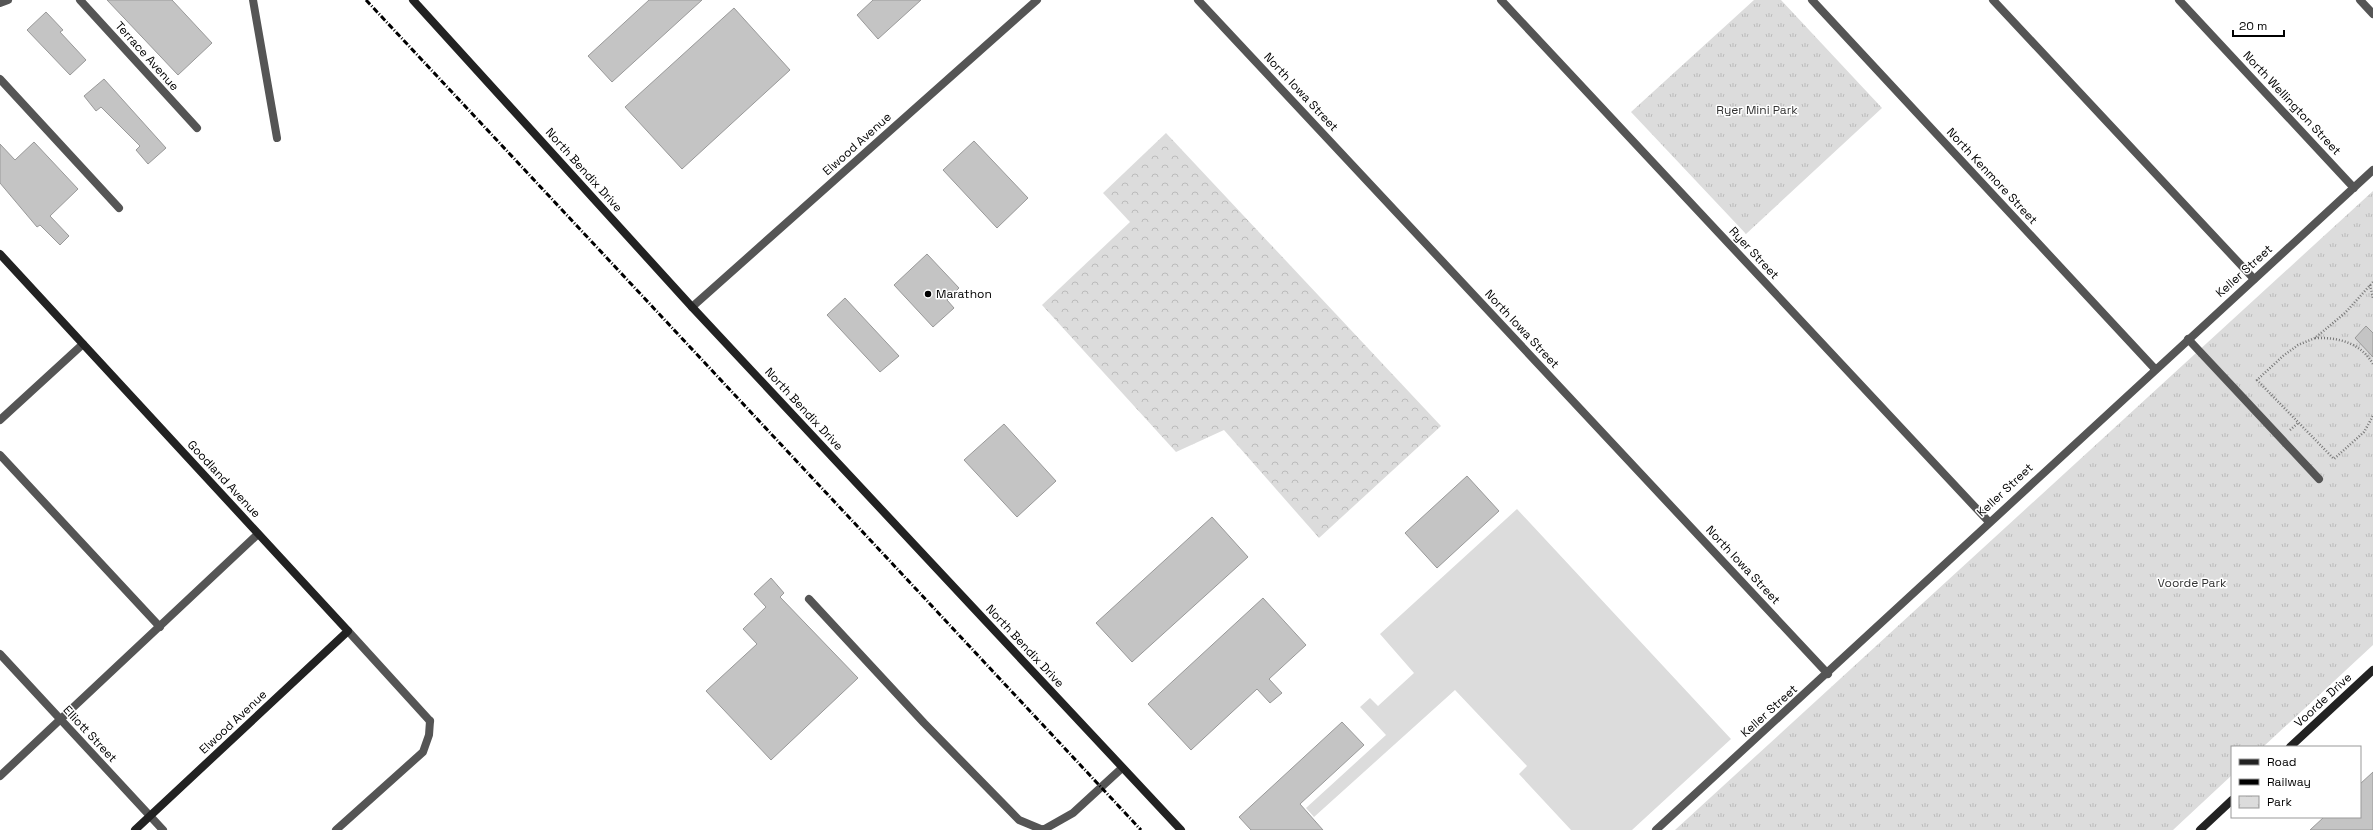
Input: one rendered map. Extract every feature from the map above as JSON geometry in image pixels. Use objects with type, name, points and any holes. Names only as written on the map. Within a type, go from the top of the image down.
[{"type":"street","points":[[0,4],[8,0]]},
{"type":"street","name":"Terrace Avenue","points":[[80,0],[197,128]]},
{"type":"street","points":[[254,0],[277,138]]},
{"type":"street","name":"North Bendix Drive","points":[[414,0],[692,307],[1180,830]]},
{"type":"street","name":"Elwood Avenue","points":[[692,307],[1037,0]]},
{"type":"street","name":"North Iowa Street","points":[[1198,0],[1828,674]]},
{"type":"street","name":"Ryer Street","points":[[1501,0],[1989,522]]},
{"type":"street","name":"North Kenmore Street","points":[[1812,0],[2155,369]]},
{"type":"street","points":[[1993,0],[2254,279]]},
{"type":"street","name":"North Wellington Street","points":[[2179,0],[2354,188]]},
{"type":"street","points":[[2360,0],[2373,14]]},
{"type":"street","points":[[0,80],[119,208]]},
{"type":"street","name":"Keller Street","points":[[1656,830],[1828,674],[1989,522],[2373,170]]},
{"type":"street","name":"Goodland Avenue","points":[[0,254],[430,721],[429,735],[423,752],[336,830]]},
{"type":"street","points":[[2188,339],[2319,479]]},
{"type":"street","points":[[0,420],[83,344]]},
{"type":"street","points":[[0,455],[160,627]]},
{"type":"street","points":[[0,776],[258,534]]},
{"type":"street","points":[[809,599],[924,723],[1019,820],[1043,830],[1073,813],[1122,768]]},
{"type":"street","name":"Elwood Avenue","points":[[136,830],[348,632]]},
{"type":"street","name":"Elliott Street","points":[[0,654],[163,830]]},
{"type":"street","name":"Voorde Drive","points":[[2291,746],[2373,670]]},
{"type":"street","points":[[2200,830],[2231,801]]},
{"type":"path","points":[[2373,282],[2345,313],[2315,338],[2293,348],[2258,380],[2334,458],[2364,432],[2373,416]]},
{"type":"path","points":[[2370,285],[2373,298]]},
{"type":"path","points":[[2315,338],[2345,341],[2360,349],[2373,364]]},
{"type":"green space","name":"Ryer Mini Park","points":[[1754,0],[1781,0],[1882,108],[1746,234],[1631,112]]},
{"type":"green space","points":[[1166,133],[1441,426],[1319,538],[1224,430],[1176,452],[1042,305],[1130,222],[1103,193]]},
{"type":"green space","name":"Voorde Park","points":[[2373,191],[2373,645],[2264,746],[2231,746],[2231,776],[2173,830],[1675,830]]},
{"type":"green space","points":[[1517,509],[1731,739],[1632,830],[1571,830],[1519,774],[1527,766],[1455,690],[1314,817],[1306,808],[1386,735],[1360,707],[1370,698],[1378,706],[1414,673],[1380,634]]},
{"type":"building","points":[[107,0],[172,0],[212,43],[178,75]]},
{"type":"building","points":[[649,0],[702,0],[612,82],[588,56]]},
{"type":"building","points":[[873,0],[921,0],[878,39],[857,15]]},
{"type":"building","points":[[734,8],[790,70],[682,169],[625,107]]},
{"type":"building","points":[[46,12],[63,30],[60,32],[86,60],[70,75],[27,30]]},
{"type":"building","points":[[104,79],[166,148],[148,164],[136,150],[140,146],[101,107],[96,111],[84,96]]},
{"type":"building","points":[[974,141],[1028,198],[997,228],[943,170]]},
{"type":"building","points":[[34,142],[78,189],[50,216],[69,236],[60,245],[40,225],[37,227],[0,183],[0,144],[15,160]]},
{"type":"building","name":"Marathon","points":[[927,254],[959,288],[947,300],[954,308],[933,327],[894,285]]},
{"type":"building","points":[[845,298],[899,356],[880,372],[827,315]]},
{"type":"building","points":[[2366,326],[2373,333],[2373,357],[2355,338]]},
{"type":"building","points":[[1004,424],[1056,481],[1017,517],[964,460]]},
{"type":"building","points":[[1467,476],[1499,511],[1437,568],[1405,533]]},
{"type":"building","points":[[1212,517],[1248,557],[1132,662],[1096,623]]},
{"type":"building","points":[[771,578],[784,593],[780,597],[858,678],[771,760],[706,691],[757,644],[743,629],[766,607],[754,594]]},
{"type":"building","points":[[1263,598],[1306,645],[1269,679],[1282,693],[1270,703],[1257,689],[1191,750],[1148,704]]},
{"type":"building","points":[[1342,722],[1364,745],[1300,804],[1323,830],[1251,830],[1239,817]]},
{"type":"building","points":[[2373,772],[2373,830],[2310,830],[2323,818],[2361,818],[2361,783]]},
{"type":"railway","points":[[366,0],[1141,830]]},
{"type":"place","name":"Marathon","points":[[928,294]]}]
